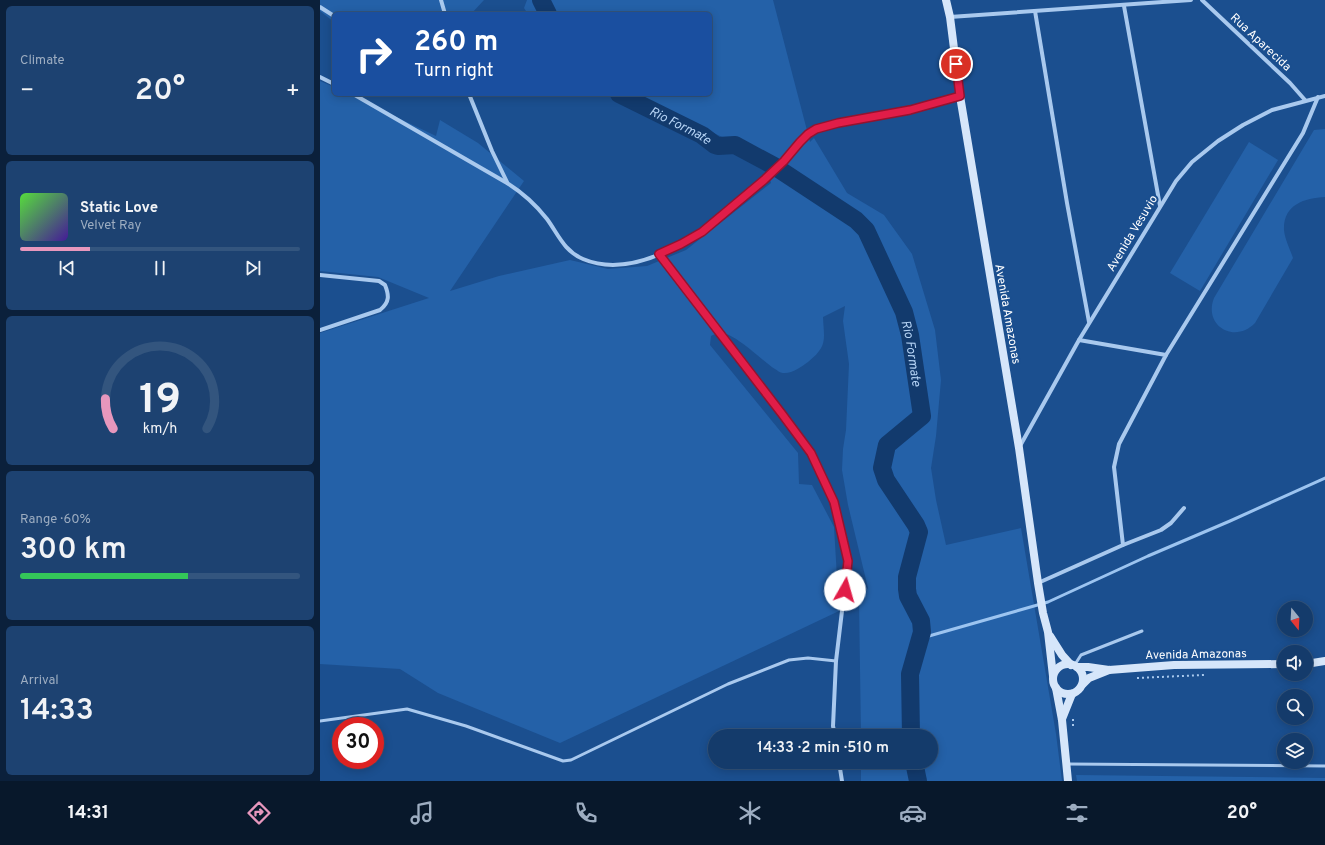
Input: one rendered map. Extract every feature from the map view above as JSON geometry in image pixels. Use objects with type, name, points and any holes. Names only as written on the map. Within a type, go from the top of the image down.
[{"type":"street","points":[[441,0],[444,12]]},
{"type":"street","name":"Avenida Amazonas","points":[[946,0],[950,17],[960,96],[1019,448],[1038,583],[1048,632],[1053,676]]},
{"type":"street","points":[[950,17],[1124,6],[1191,0]]},
{"type":"street","name":"Rua Aparecida","points":[[1202,0],[1290,83],[1305,100]]},
{"type":"street","points":[[1124,6],[1160,206]]},
{"type":"street","points":[[320,7],[332,15]]},
{"type":"street","points":[[1035,11],[1067,203],[1089,323]]},
{"type":"street","points":[[320,77],[332,83]]},
{"type":"street","points":[[355,96],[524,194],[547,220],[568,250],[582,259],[595,263],[614,264],[636,262],[659,254],[702,232],[764,180],[784,161],[808,134],[816,129],[838,123],[910,110],[960,96]]},
{"type":"street","points":[[470,96],[492,151],[507,183]]},
{"type":"street","name":"Avenida Vesuvio","points":[[1019,448],[1089,323],[1160,206],[1192,162],[1218,141],[1243,125],[1272,110],[1305,100],[1325,96]]},
{"type":"street","points":[[1123,545],[1114,467],[1119,444],[1166,355],[1303,133],[1318,97]]},
{"type":"street","points":[[659,254],[811,453],[834,502],[848,561],[836,661],[833,729]]},
{"type":"street","points":[[320,275],[379,281],[385,284],[388,299],[386,306],[380,310],[320,330]]},
{"type":"street","points":[[1079,340],[1166,355]]},
{"type":"street","points":[[1038,583],[1123,545],[1161,530],[1171,523],[1184,508]]},
{"type":"street","name":"Avenida Amazonas","points":[[1048,632],[1056,646],[1074,666],[1110,670],[1174,665],[1277,664]]},
{"type":"street","points":[[1313,663],[1325,662]]},
{"type":"street","points":[[1062,720],[1072,694],[1082,685],[1082,675],[1074,666],[1065,665],[1060,667],[1056,670],[1053,676],[1053,682],[1056,688],[1062,720],[1068,781]]},
{"type":"street","name":"Avenida Amazonas","points":[[1082,685],[1089,678],[1110,670]]},
{"type":"street","points":[[1056,688],[1063,693],[1072,694]]},
{"type":"street","points":[[840,769],[842,781]]},
{"type":"lane","points":[[1074,666],[1081,655],[1142,631]]},
{"type":"lane","points":[[320,721],[407,709],[466,726],[563,761],[571,760],[728,684],[789,660],[808,658],[836,661]]},
{"type":"lane","points":[[1066,764],[1325,766]]},
{"type":"path","points":[[1136,678],[1206,675]]},
{"type":"path","points":[[1073,713],[1073,730]]},
{"type":"shaded area","points":[[320,0],[484,0],[473,12],[332,12],[332,20],[320,11]]},
{"type":"shaded area","points":[[527,0],[773,0],[810,142],[814,138],[847,193],[884,215],[912,254],[935,330],[941,380],[936,436],[931,468],[936,500],[946,545],[1021,528],[1056,734],[1062,781],[861,781],[861,769],[938,769],[938,729],[861,729],[859,600],[868,588],[848,505],[842,470],[846,430],[849,364],[843,321],[845,306],[823,317],[824,337],[822,347],[808,362],[790,372],[781,373],[740,341],[725,334],[718,333],[711,336],[710,345],[798,453],[799,484],[812,485],[834,527],[839,611],[560,743],[438,693],[400,669],[320,664],[320,333],[429,298],[378,277],[320,271],[320,81],[332,86],[332,96],[352,96],[436,136],[440,120],[478,143],[524,181],[450,291],[499,276],[570,260],[608,269],[647,266],[686,250],[771,183],[770,179],[768,179],[784,165],[632,96],[712,96],[712,12],[527,12],[524,8]]},
{"type":"shaded area","points":[[1325,129],[1325,197],[1310,199],[1296,204],[1287,214],[1284,230],[1286,241],[1293,258],[1255,323],[1247,329],[1239,332],[1230,332],[1223,329],[1217,324],[1213,317],[1212,308],[1214,298],[1314,130]]},
{"type":"shaded area","points":[[1249,142],[1278,160],[1200,291],[1170,273]]},
{"type":"shaded area","points":[[1076,775],[1325,778],[1325,781],[1077,781]]},
{"type":"waterway","name":"Rio Formate","points":[[541,0],[547,12]]},
{"type":"waterway","name":"Rio Formate","points":[[623,96],[702,135],[715,145],[735,145],[774,166],[856,220],[866,230],[904,312],[910,335],[922,416],[887,445],[882,468],[886,480],[916,525],[919,532],[907,577],[908,596],[921,621],[922,632],[910,674],[911,729]]},
{"type":"waterway","points":[[922,634],[929,636],[1048,602],[1325,478]]},
{"type":"waterway","name":"Rio Formate","points":[[915,769],[918,781]]},
{"type":"route","points":[[845,590],[848,561],[834,502],[811,453],[659,254],[702,232],[764,180],[784,161],[808,134],[816,129],[838,123],[910,110],[960,96],[956,64]]}]
